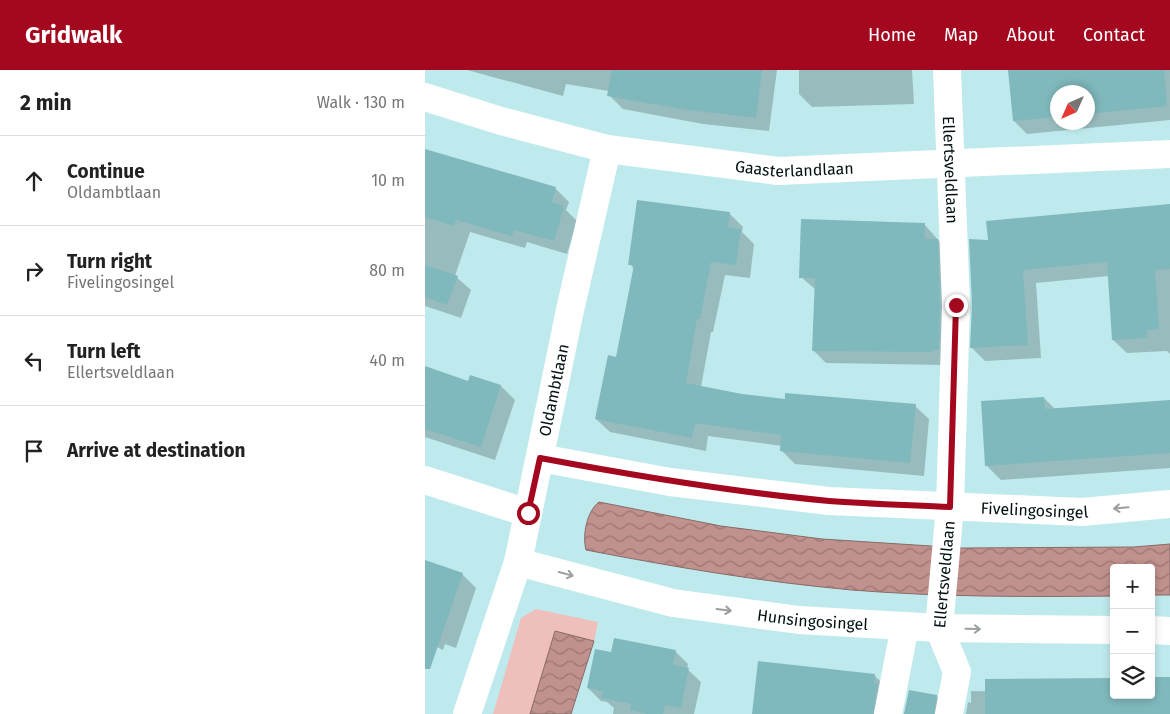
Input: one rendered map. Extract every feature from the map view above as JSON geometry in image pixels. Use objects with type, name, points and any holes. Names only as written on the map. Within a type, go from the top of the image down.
[{"type":"street","name":"Ellertsveldlaan","points":[[947,70],[956,305],[950,507],[939,628],[957,672],[949,714]]},
{"type":"street","name":"Gaasterlandlaan","points":[[425,97],[501,121],[607,149],[778,171],[1170,154]]},
{"type":"street","name":"Oldambtlaan","points":[[467,714],[518,562],[570,310],[607,149]]},
{"type":"street","name":"Fivelingosingel","points":[[540,458],[671,482],[829,501],[1082,512],[1170,504]]},
{"type":"street","points":[[425,480],[528,513]]},
{"type":"street","name":"Hunsingosingel","points":[[518,562],[673,603],[799,620],[939,628],[1110,630]]},
{"type":"street","points":[[888,714],[905,626]]},
{"type":"street","points":[[1155,630],[1170,630]]},
{"type":"shaded area","points":[[536,609],[598,622],[594,641],[555,632],[530,714],[493,714],[521,618]]},
{"type":"water","points":[[599,502],[721,526],[822,539],[962,548],[1134,547],[1170,544],[1170,595],[1155,595],[1155,564],[1110,564],[1110,596],[950,595],[852,590],[785,583],[685,568],[586,550],[585,531],[591,511]]},
{"type":"water","points":[[555,631],[594,641],[571,714],[530,714]]},
{"type":"building","points":[[612,70],[762,70],[756,118],[688,110],[607,96]]},
{"type":"building","points":[[1008,70],[1164,70],[1167,106],[1095,113],[1095,85],[1050,85],[1050,118],[1013,121]]},
{"type":"building","points":[[425,149],[556,187],[552,202],[564,206],[554,241],[514,230],[512,236],[456,220],[454,226],[425,217]]},
{"type":"building","points":[[637,200],[730,212],[728,227],[741,229],[736,265],[711,262],[700,319],[697,319],[686,383],[742,394],[785,399],[785,393],[916,404],[910,463],[780,451],[781,435],[695,423],[692,438],[595,419],[608,355],[616,357],[634,265],[628,265]]},
{"type":"building","points":[[1170,204],[1170,269],[1155,270],[1159,329],[1147,330],[1147,338],[1112,340],[1107,262],[1023,270],[1028,345],[970,348],[972,305],[969,239],[988,240],[986,221]]},
{"type":"building","points":[[801,219],[925,223],[925,239],[938,239],[939,350],[933,350],[933,352],[812,351],[815,278],[799,278]]},
{"type":"building","points":[[425,265],[458,276],[447,305],[425,297]]},
{"type":"building","points":[[425,366],[468,381],[470,375],[501,385],[481,447],[425,429]]},
{"type":"building","points":[[1044,397],[1045,409],[1170,400],[1170,453],[985,466],[981,401]]},
{"type":"building","points":[[425,560],[463,573],[430,669],[425,669]]},
{"type":"building","points":[[614,638],[676,650],[673,665],[689,668],[681,708],[665,705],[663,714],[648,714],[630,710],[631,704],[601,698],[603,691],[587,688],[595,649],[611,652]]},
{"type":"building","points":[[758,661],[875,674],[874,683],[878,684],[873,714],[752,714]]},
{"type":"building","points":[[1155,677],[1170,677],[1170,714],[985,714],[985,679],[1110,678],[1110,699],[1155,699]]},
{"type":"building","points":[[909,690],[937,695],[934,714],[904,714]]},
{"type":"route","points":[[528,513],[540,458],[671,482],[735,490],[829,501],[950,507],[956,305]]}]
